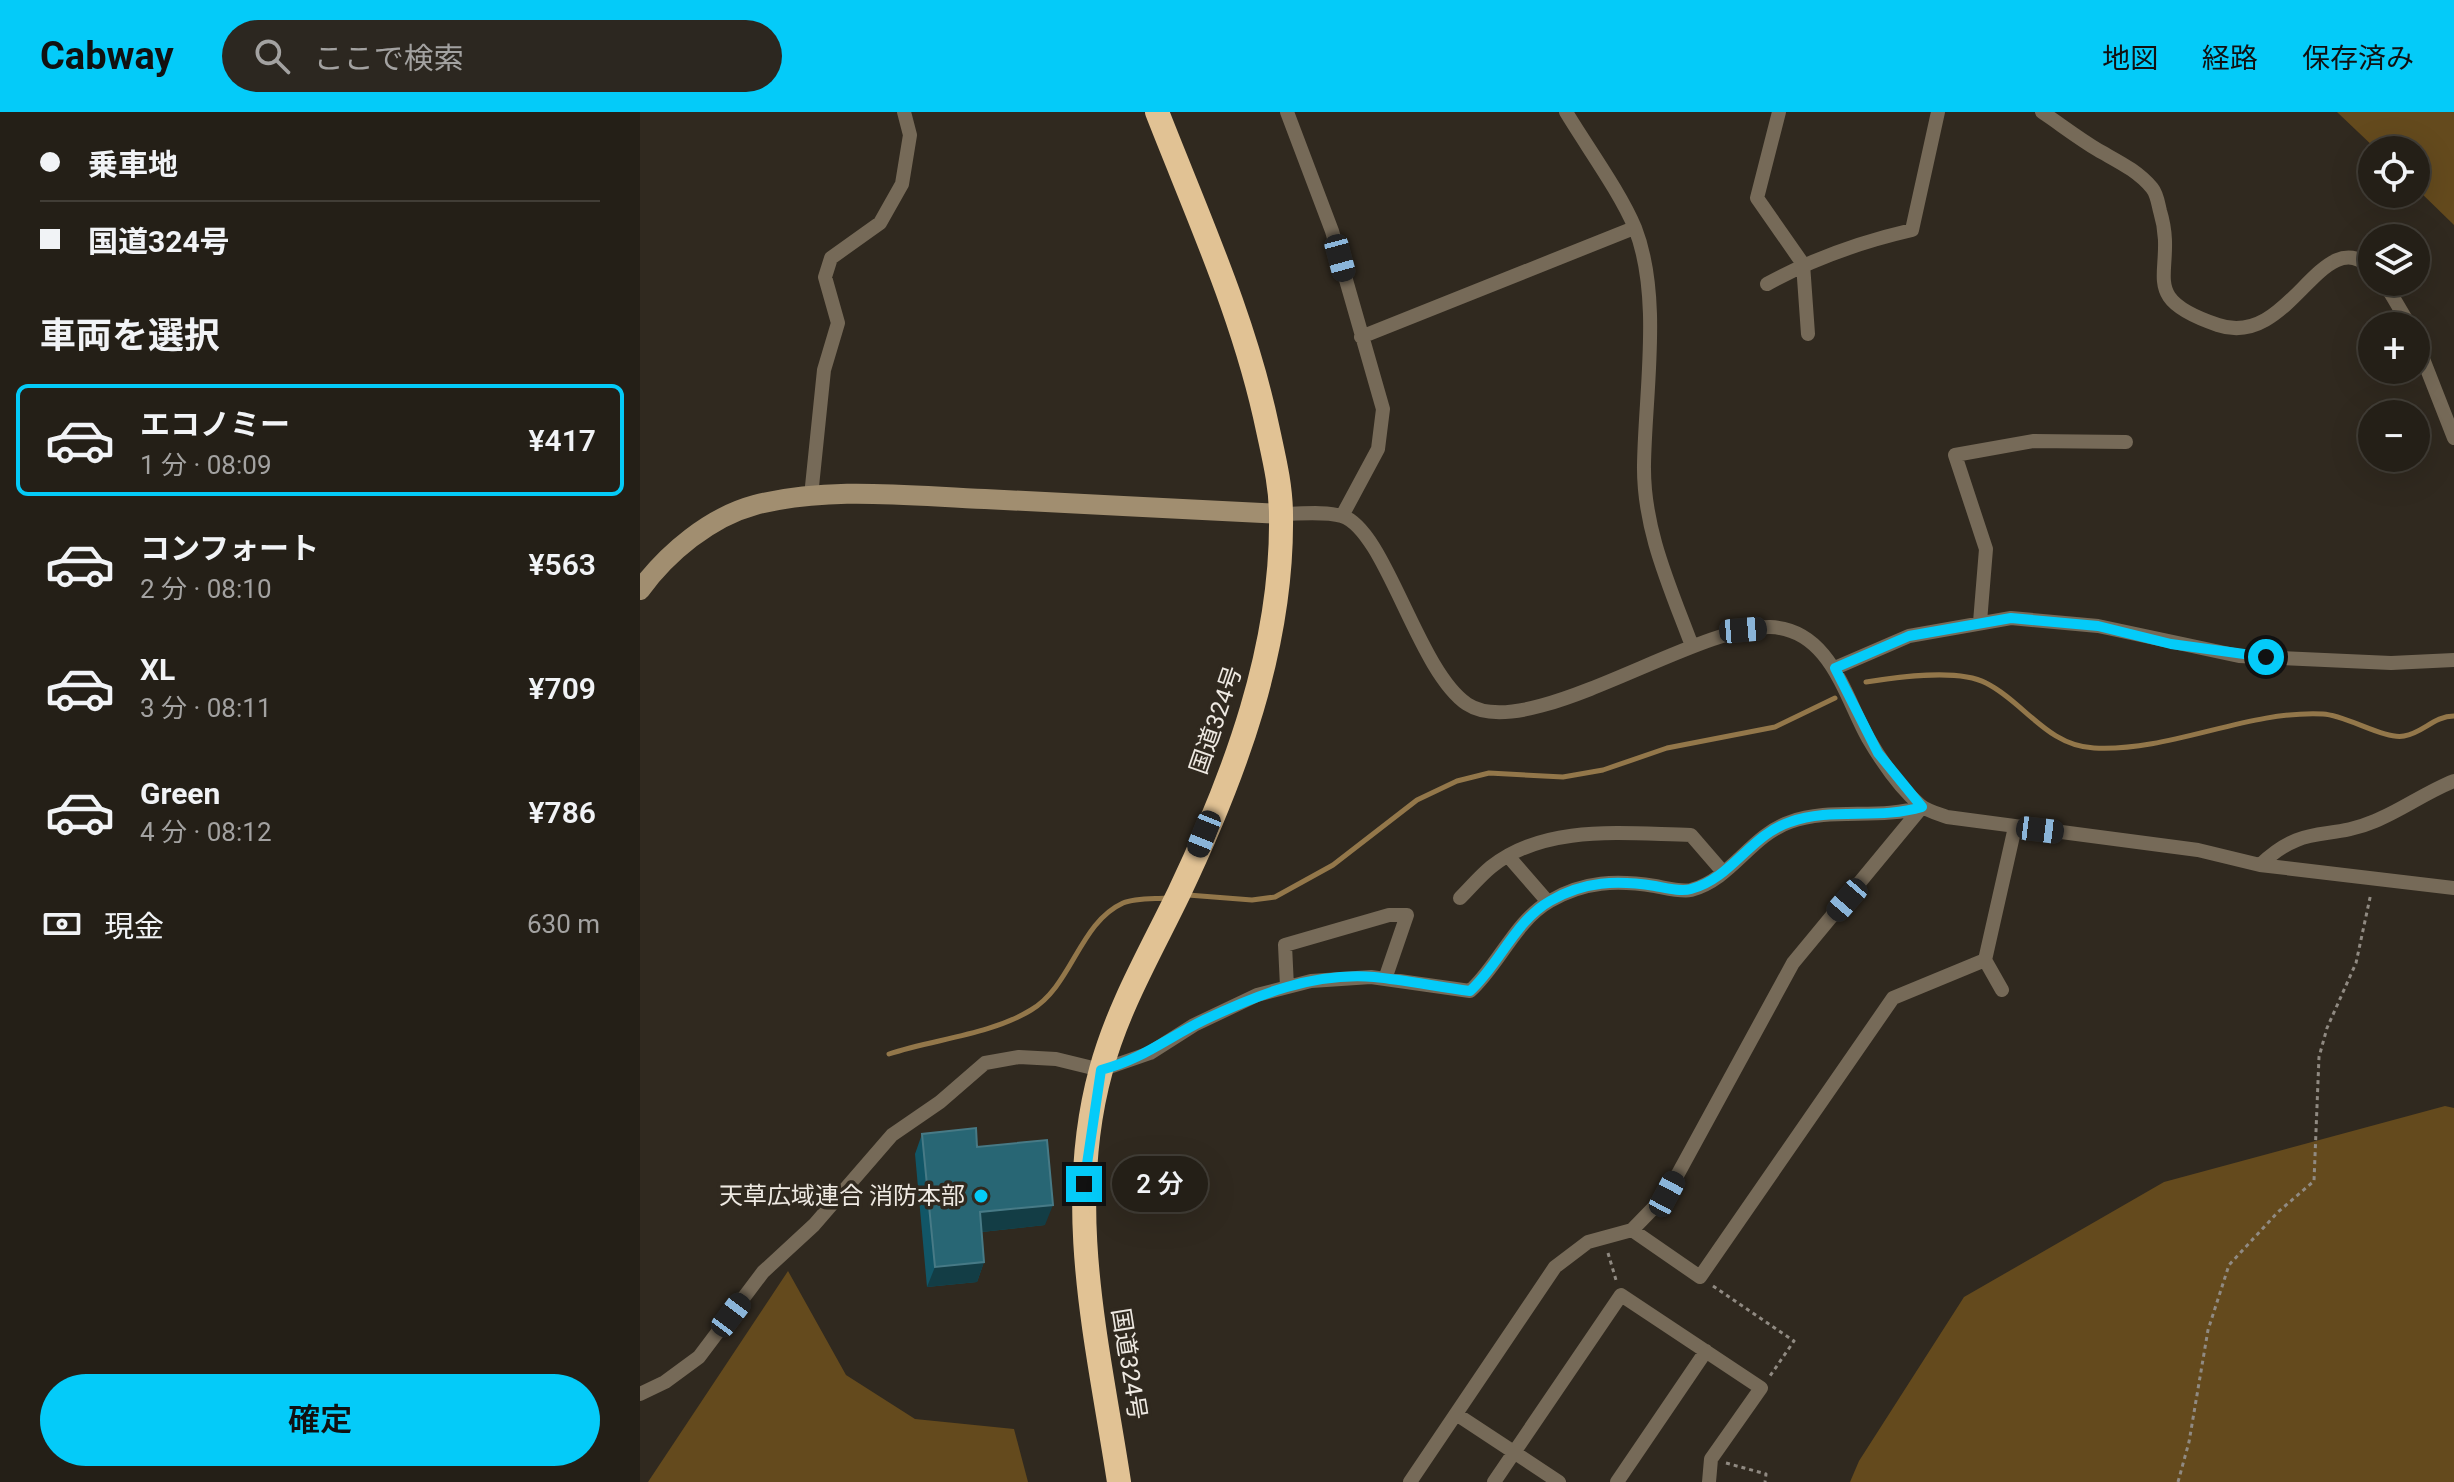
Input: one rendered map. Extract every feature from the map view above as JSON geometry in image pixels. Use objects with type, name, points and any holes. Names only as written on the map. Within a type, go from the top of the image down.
[{"type":"highway","name":"国道324号","points":[[1119,1482],[1084,1266],[1082,1214],[1085,1155],[1101,1070],[1133,984],[1194,860],[1246,731],[1266,659],[1278,585],[1281,514],[1274,457],[1242,325],[1157,112]]},
{"type":"street","points":[[811,496],[824,370],[838,323],[825,277],[837,252],[880,223],[902,184],[910,135],[904,112]]},
{"type":"street","points":[[1287,112],[1332,231],[1383,409],[1378,449],[1342,516]]},
{"type":"street","points":[[1566,112],[1634,228],[1644,269],[1650,342],[1644,465],[1647,512],[1654,546],[1692,646]]},
{"type":"street","points":[[1779,112],[1757,198],[1803,264],[1808,334]]},
{"type":"street","points":[[1767,284],[1803,264],[1857,243],[1912,230],[1938,112]]},
{"type":"street","points":[[2042,112],[2127,165],[2154,190],[2165,234],[2162,280],[2166,297],[2182,311],[2232,329],[2262,324],[2290,302],[2326,263],[2343,258],[2358,261]]},
{"type":"street","points":[[1361,337],[1634,228]]},
{"type":"street","points":[[2430,377],[2454,438]]},
{"type":"street","points":[[1980,622],[1986,549],[1955,455],[2034,441],[2126,442]]},
{"type":"street","points":[[640,590],[680,547],[718,520],[754,506],[811,496],[881,494],[1342,516],[1372,543],[1402,608],[1437,669],[1464,702],[1482,712],[1509,715],[1589,689],[1692,646],[1743,630],[1773,627],[1797,635],[1815,646],[1835,668],[1868,738],[1888,769],[1922,807],[1947,817],[2198,850],[2260,865],[2454,888]]},
{"type":"street","points":[[1835,668],[1909,636],[2011,618],[2098,626],[2239,656],[2354,658],[2391,663],[2454,660]]},
{"type":"street","points":[[2260,865],[2277,848],[2298,837],[2349,830],[2377,821],[2410,800],[2454,781]]},
{"type":"street","points":[[640,1394],[665,1382],[699,1357],[763,1272],[814,1225],[892,1135],[940,1102],[985,1063],[1019,1057],[1056,1059],[1101,1070],[1150,1053],[1194,1025],[1257,995],[1311,981],[1385,979],[1470,991],[1527,921],[1548,902],[1585,884],[1628,882],[1688,891],[1723,872],[1764,833],[1792,821],[1897,815],[1922,807]]},
{"type":"street","points":[[1410,1482],[1555,1267],[1588,1242],[1632,1230],[1667,1194],[1793,963],[1922,807]]},
{"type":"street","points":[[2002,990],[1985,960],[2015,827]]},
{"type":"street","points":[[1460,898],[1490,867],[1508,856],[1549,839],[1586,834],[1691,835],[1723,872]]},
{"type":"street","points":[[1508,856],[1548,902]]},
{"type":"street","points":[[1287,987],[1285,945],[1389,915],[1407,915],[1385,979]]},
{"type":"street","points":[[1632,1230],[1700,1277],[1893,998],[1985,960]]},
{"type":"street","points":[[1494,1482],[1621,1295],[1761,1388],[1711,1459],[1709,1482]]},
{"type":"street","points":[[1617,1482],[1706,1351]]},
{"type":"street","points":[[1456,1414],[1559,1482]]},
{"type":"path","points":[[2178,1482],[2189,1442],[2208,1330],[2229,1265],[2278,1212],[2314,1181],[2319,1057],[2327,1028],[2356,963],[2373,878]]},
{"type":"path","points":[[1603,1238],[1621,1295]]},
{"type":"path","points":[[1700,1277],[1794,1341],[1761,1388]]},
{"type":"path","points":[[1711,1459],[1766,1474],[1765,1482]]},
{"type":"shaded area","points":[[2337,112],[2454,112],[2454,225],[2430,202],[2430,136],[2362,136]]},
{"type":"shaded area","points":[[2445,1106],[2454,1108],[2454,1482],[1850,1482],[1859,1461],[1964,1297],[2164,1182]]},
{"type":"shaded area","points":[[788,1271],[846,1375],[915,1419],[1014,1429],[1028,1482],[648,1482]]},
{"type":"building","name":"天草広域連合 消防本部","points":[[976,1128],[977,1147],[1047,1140],[1053,1205],[980,1212],[984,1262],[935,1267],[922,1134]]},
{"type":"waterway","points":[[1866,682],[1927,675],[1974,678],[2000,691],[2049,732],[2077,745],[2094,748],[2152,744],[2294,714],[2332,715],[2396,736],[2411,734],[2440,719],[2454,716]]},
{"type":"waterway","points":[[1188,895],[1252,900],[1275,897],[1333,865],[1417,800],[1457,781],[1489,773],[1563,777],[1603,770],[1667,748],[1775,727],[1835,698]]},
{"type":"waterway","points":[[889,1054],[980,1031],[1031,1010],[1056,986],[1085,939],[1108,912],[1128,901],[1166,898]]},
{"type":"place","name":"天草広域連合 消防本部","points":[[981,1196]]},
{"type":"route","points":[[1084,1184],[1085,1155],[1101,1070],[1150,1053],[1194,1025],[1257,995],[1311,981],[1371,977],[1470,991],[1527,921],[1548,902],[1585,884],[1628,882],[1688,891],[1706,884],[1723,872],[1764,833],[1792,821],[1808,817],[1897,815],[1922,807],[1888,769],[1868,738],[1835,668],[1909,636],[2011,618],[2098,626],[2171,644],[2239,656],[2266,657]]}]
